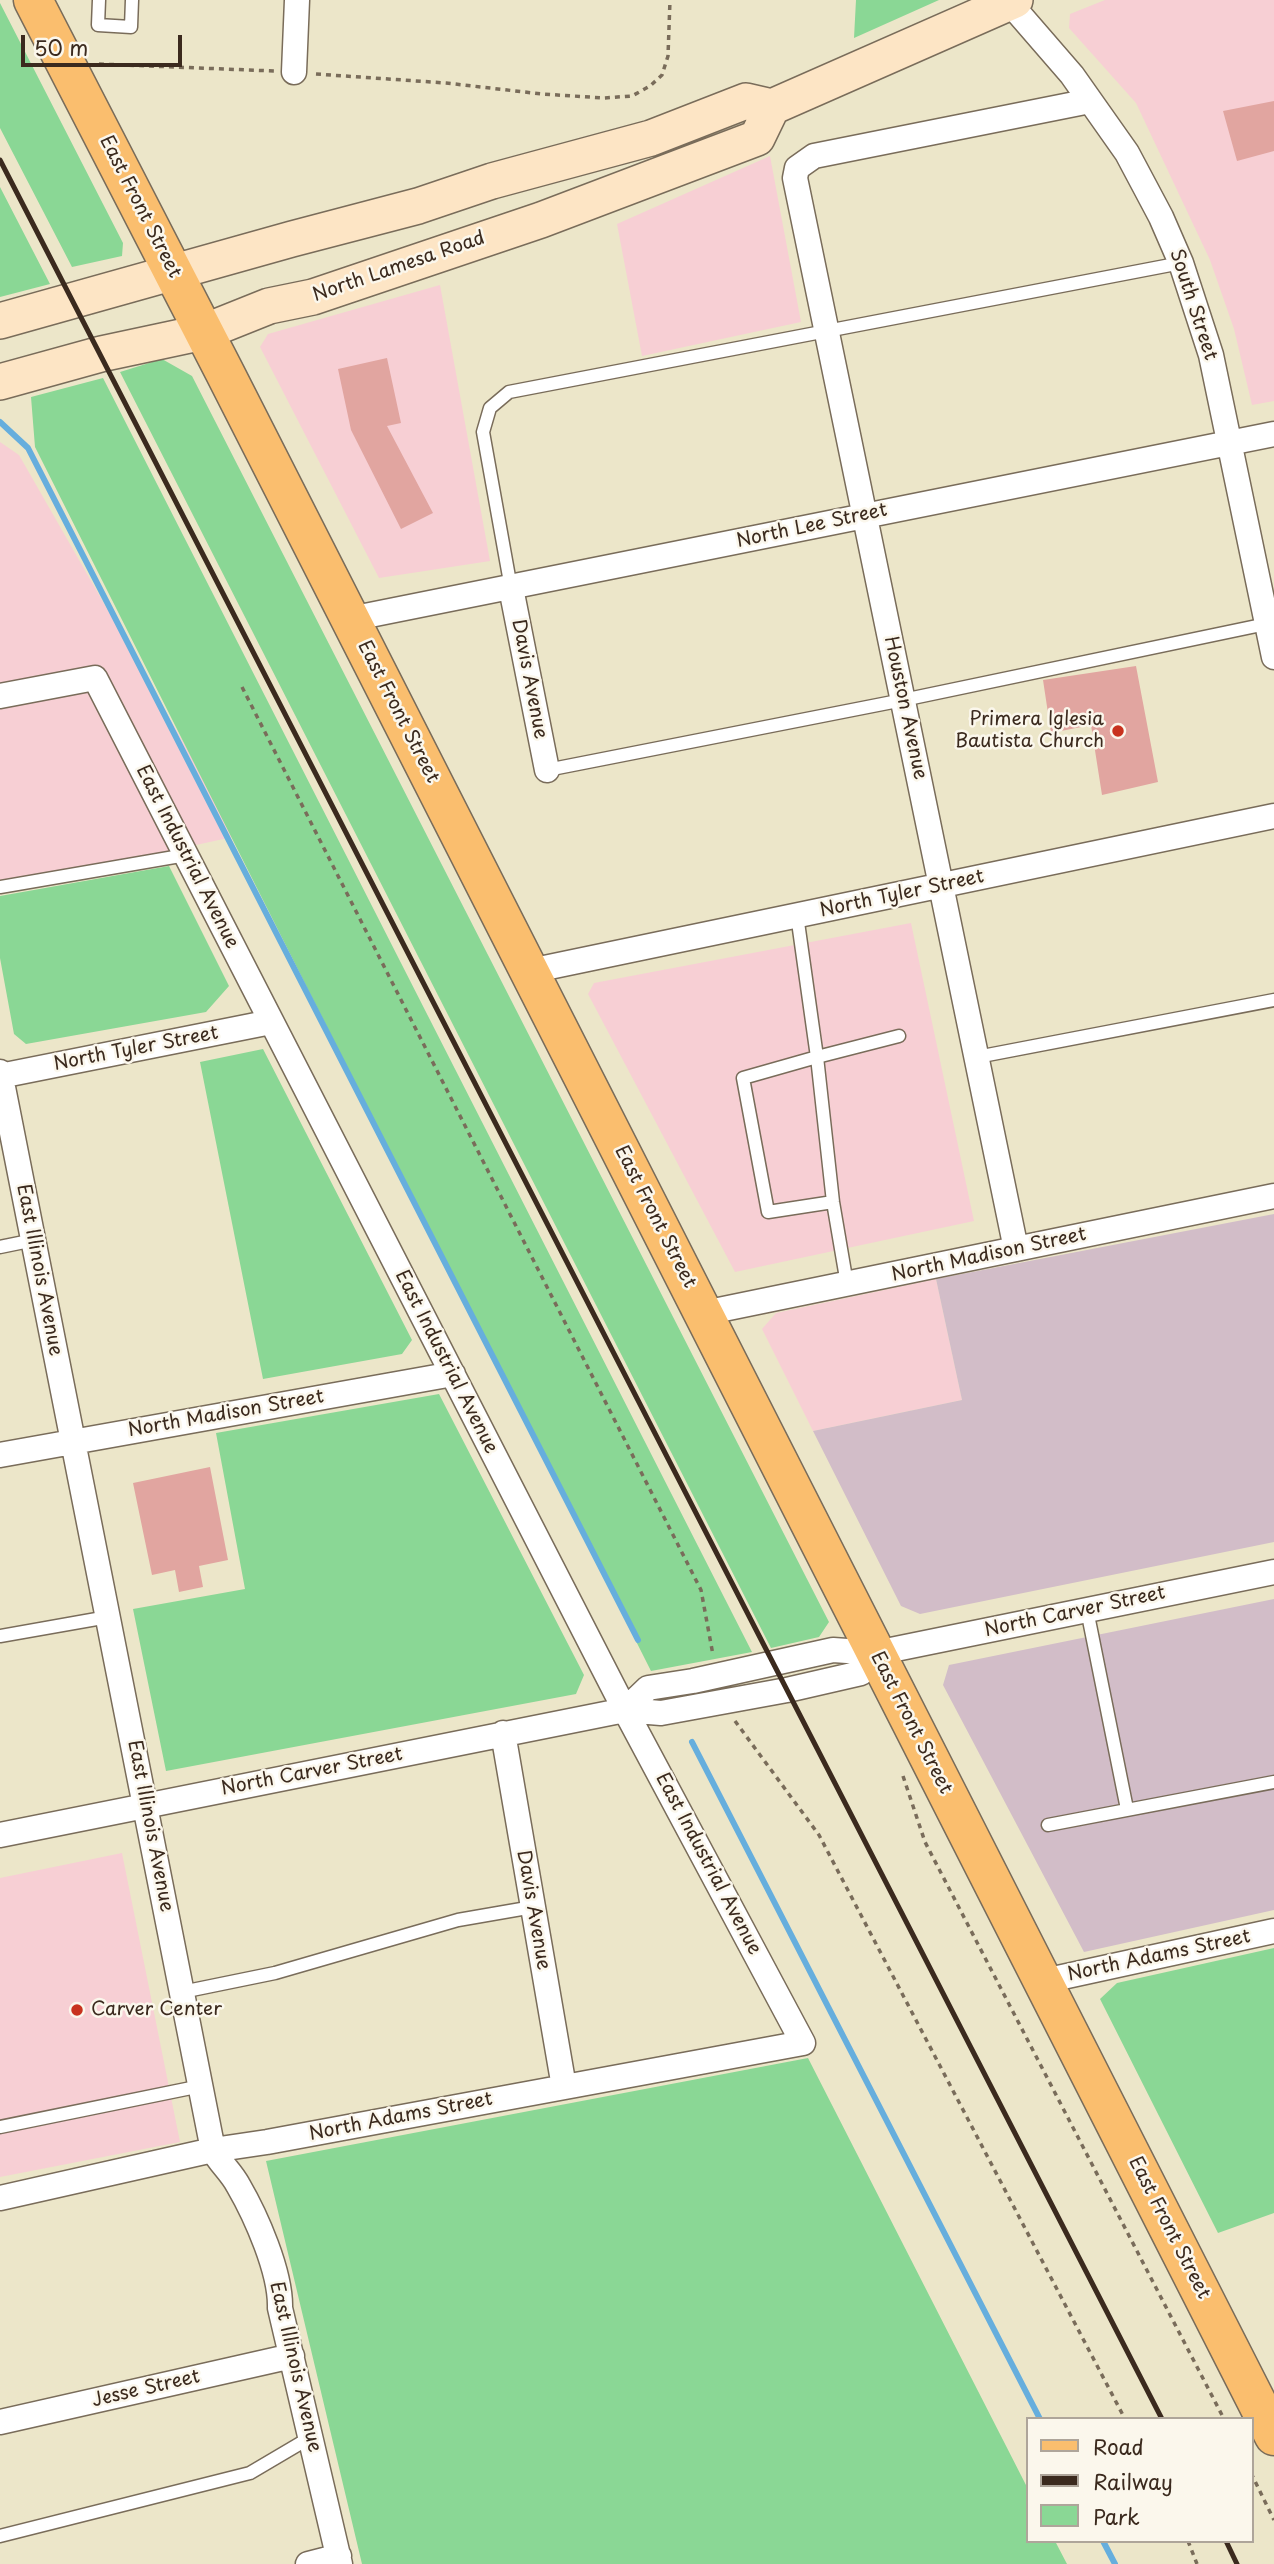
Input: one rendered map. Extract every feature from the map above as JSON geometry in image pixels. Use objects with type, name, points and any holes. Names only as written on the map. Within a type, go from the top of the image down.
[{"type":"main road","name":"East Front Street","points":[[33,0],[351,619],[1274,2436]]},
{"type":"main road","points":[[0,321],[418,206],[492,181],[651,138],[746,101],[772,107],[1010,1]]},
{"type":"main road","name":"North Lamesa Road","points":[[0,382],[101,354],[204,332],[269,306],[313,297],[541,220],[757,138],[772,107]]},
{"type":"street","points":[[294,72],[297,0]]},
{"type":"street","name":"South Street","points":[[1010,1],[1072,75],[1127,153],[1161,217],[1181,263],[1211,355],[1271,623],[1274,657]]},
{"type":"street","name":"Houston Avenue","points":[[1016,1249],[794,178],[797,168],[814,156],[1090,101]]},
{"type":"street","name":"North Lee Street","points":[[351,619],[1274,434]]},
{"type":"street","name":"Davis Avenue","points":[[511,588],[547,770]]},
{"type":"street","name":"East Industrial Avenue","points":[[0,696],[95,678],[625,1710],[803,2043]]},
{"type":"street","name":"North Tyler Street","points":[[530,971],[1274,816]]},
{"type":"street","name":"North Tyler Street","points":[[0,1074],[271,1022]]},
{"type":"street","name":"East Illinois Avenue","points":[[0,1074],[213,2150],[237,2182],[268,2247],[279,2308],[340,2560]]},
{"type":"street","name":"North Madison Street","points":[[704,1313],[1274,1196]]},
{"type":"street","name":"North Madison Street","points":[[0,1455],[453,1374]]},
{"type":"street","name":"North Carver Street","points":[[625,1710],[648,1688],[693,1681],[833,1650],[876,1653],[1274,1572]]},
{"type":"street","name":"North Carver Street","points":[[0,1835],[625,1710],[661,1713],[787,1690],[861,1673],[876,1653]]},
{"type":"street","name":"Davis Avenue","points":[[503,1734],[564,2087]]},
{"type":"street","name":"North Adams Street","points":[[1044,1981],[1274,1931]]},
{"type":"street","name":"North Adams Street","points":[[0,2198],[213,2150],[803,2043]]},
{"type":"street","name":"Jesse Street","points":[[0,2422],[292,2356]]},
{"type":"street","points":[[308,2564],[340,2560]]},
{"type":"lane","points":[[99,0],[99,25],[131,27],[132,0]]},
{"type":"lane","points":[[511,588],[483,432],[490,408],[509,392],[1181,263]]},
{"type":"lane","points":[[547,770],[903,700],[1271,623]]},
{"type":"lane","points":[[0,887],[186,855]]},
{"type":"lane","points":[[797,915],[817,1057],[833,1202],[847,1284]]},
{"type":"lane","points":[[976,1057],[1274,1000]]},
{"type":"lane","points":[[833,1202],[768,1212],[743,1079],[899,1035]]},
{"type":"lane","points":[[0,1247],[33,1240]]},
{"type":"lane","points":[[1087,1610],[1127,1809]]},
{"type":"lane","points":[[0,1636],[108,1617]]},
{"type":"lane","points":[[1048,1825],[1274,1782]]},
{"type":"lane","points":[[182,1992],[275,1973],[458,1920],[533,1907]]},
{"type":"lane","points":[[0,2127],[201,2086]]},
{"type":"lane","points":[[0,2536],[250,2473],[311,2437]]},
{"type":"path","points":[[66,63],[294,72],[446,83],[542,94],[604,98],[632,96],[650,86],[662,75],[668,56],[670,0]]},
{"type":"path","points":[[242,687],[701,1590],[716,1674]]},
{"type":"path","points":[[722,1702],[819,1835],[1124,2417]]},
{"type":"path","points":[[926,1751],[903,1776],[925,1842],[1223,2417]]},
{"type":"path","points":[[1253,2477],[1274,2520]]},
{"type":"path","points":[[1189,2543],[1197,2564]]},
{"type":"shaded area","points":[[1105,0],[1274,0],[1274,401],[1252,405],[1234,329],[1210,260],[1136,103],[1069,28],[1070,14]]},
{"type":"shaded area","points":[[770,156],[801,322],[642,356],[617,224]]},
{"type":"shaded area","points":[[440,285],[490,561],[379,578],[260,347],[268,334]]},
{"type":"shaded area","points":[[0,442],[19,455],[237,836],[0,888]]},
{"type":"shaded area","points":[[911,923],[974,1221],[735,1272],[588,994],[594,983]]},
{"type":"shaded area","points":[[1274,1214],[1274,1542],[920,1614],[901,1606],[813,1431],[962,1400],[936,1279]]},
{"type":"shaded area","points":[[936,1279],[962,1400],[813,1431],[762,1329],[776,1313]]},
{"type":"shaded area","points":[[1274,1599],[1274,1910],[1084,1952],[943,1685],[949,1665]]},
{"type":"shaded area","name":"Carver Center","points":[[122,1853],[180,2142],[0,2177],[0,1878]]},
{"type":"green space","points":[[856,0],[939,0],[854,38]]},
{"type":"green space","points":[[0,3],[123,243],[122,256],[72,267],[0,128]]},
{"type":"green space","points":[[0,187],[50,284],[0,297]]},
{"type":"green space","points":[[162,359],[192,376],[829,1622],[819,1637],[771,1648],[120,372]]},
{"type":"green space","points":[[103,378],[752,1652],[651,1671],[35,447],[31,397]]},
{"type":"green space","points":[[169,866],[229,986],[206,1012],[26,1044],[14,1034],[0,958],[0,896]]},
{"type":"green space","points":[[263,1049],[412,1340],[402,1354],[263,1379],[200,1062]]},
{"type":"green space","points":[[439,1394],[584,1675],[576,1694],[166,1771],[133,1609],[245,1589],[216,1433]]},
{"type":"green space","points":[[1274,1948],[1274,2213],[1218,2233],[1100,1999],[1117,1983]]},
{"type":"green space","points":[[808,2058],[1026,2485],[1026,2543],[1056,2543],[1067,2564],[362,2564],[266,2161]]},
{"type":"building","points":[[1274,101],[1274,151],[1237,161],[1223,111]]},
{"type":"building","points":[[387,358],[401,423],[387,426],[433,513],[401,529],[351,430],[338,369]]},
{"type":"building","name":"Primera Iglesia Bautista Church","points":[[1136,666],[1158,782],[1102,795],[1091,725],[1051,733],[1043,680]]},
{"type":"building","points":[[210,1467],[228,1560],[199,1566],[203,1587],[179,1592],[175,1570],[152,1575],[133,1483]]},
{"type":"waterway","points":[[0,422],[28,448],[638,1640]]},
{"type":"waterway","points":[[692,1742],[1039,2417]]},
{"type":"waterway","points":[[1104,2543],[1115,2564]]},
{"type":"railway","points":[[0,160],[1161,2417]]},
{"type":"railway","points":[[1227,2543],[1237,2564]]},
{"type":"place","name":"Primera Iglesia Bautista Church","points":[[1118,731]]},
{"type":"place","name":"Carver Center","points":[[77,2010]]}]
